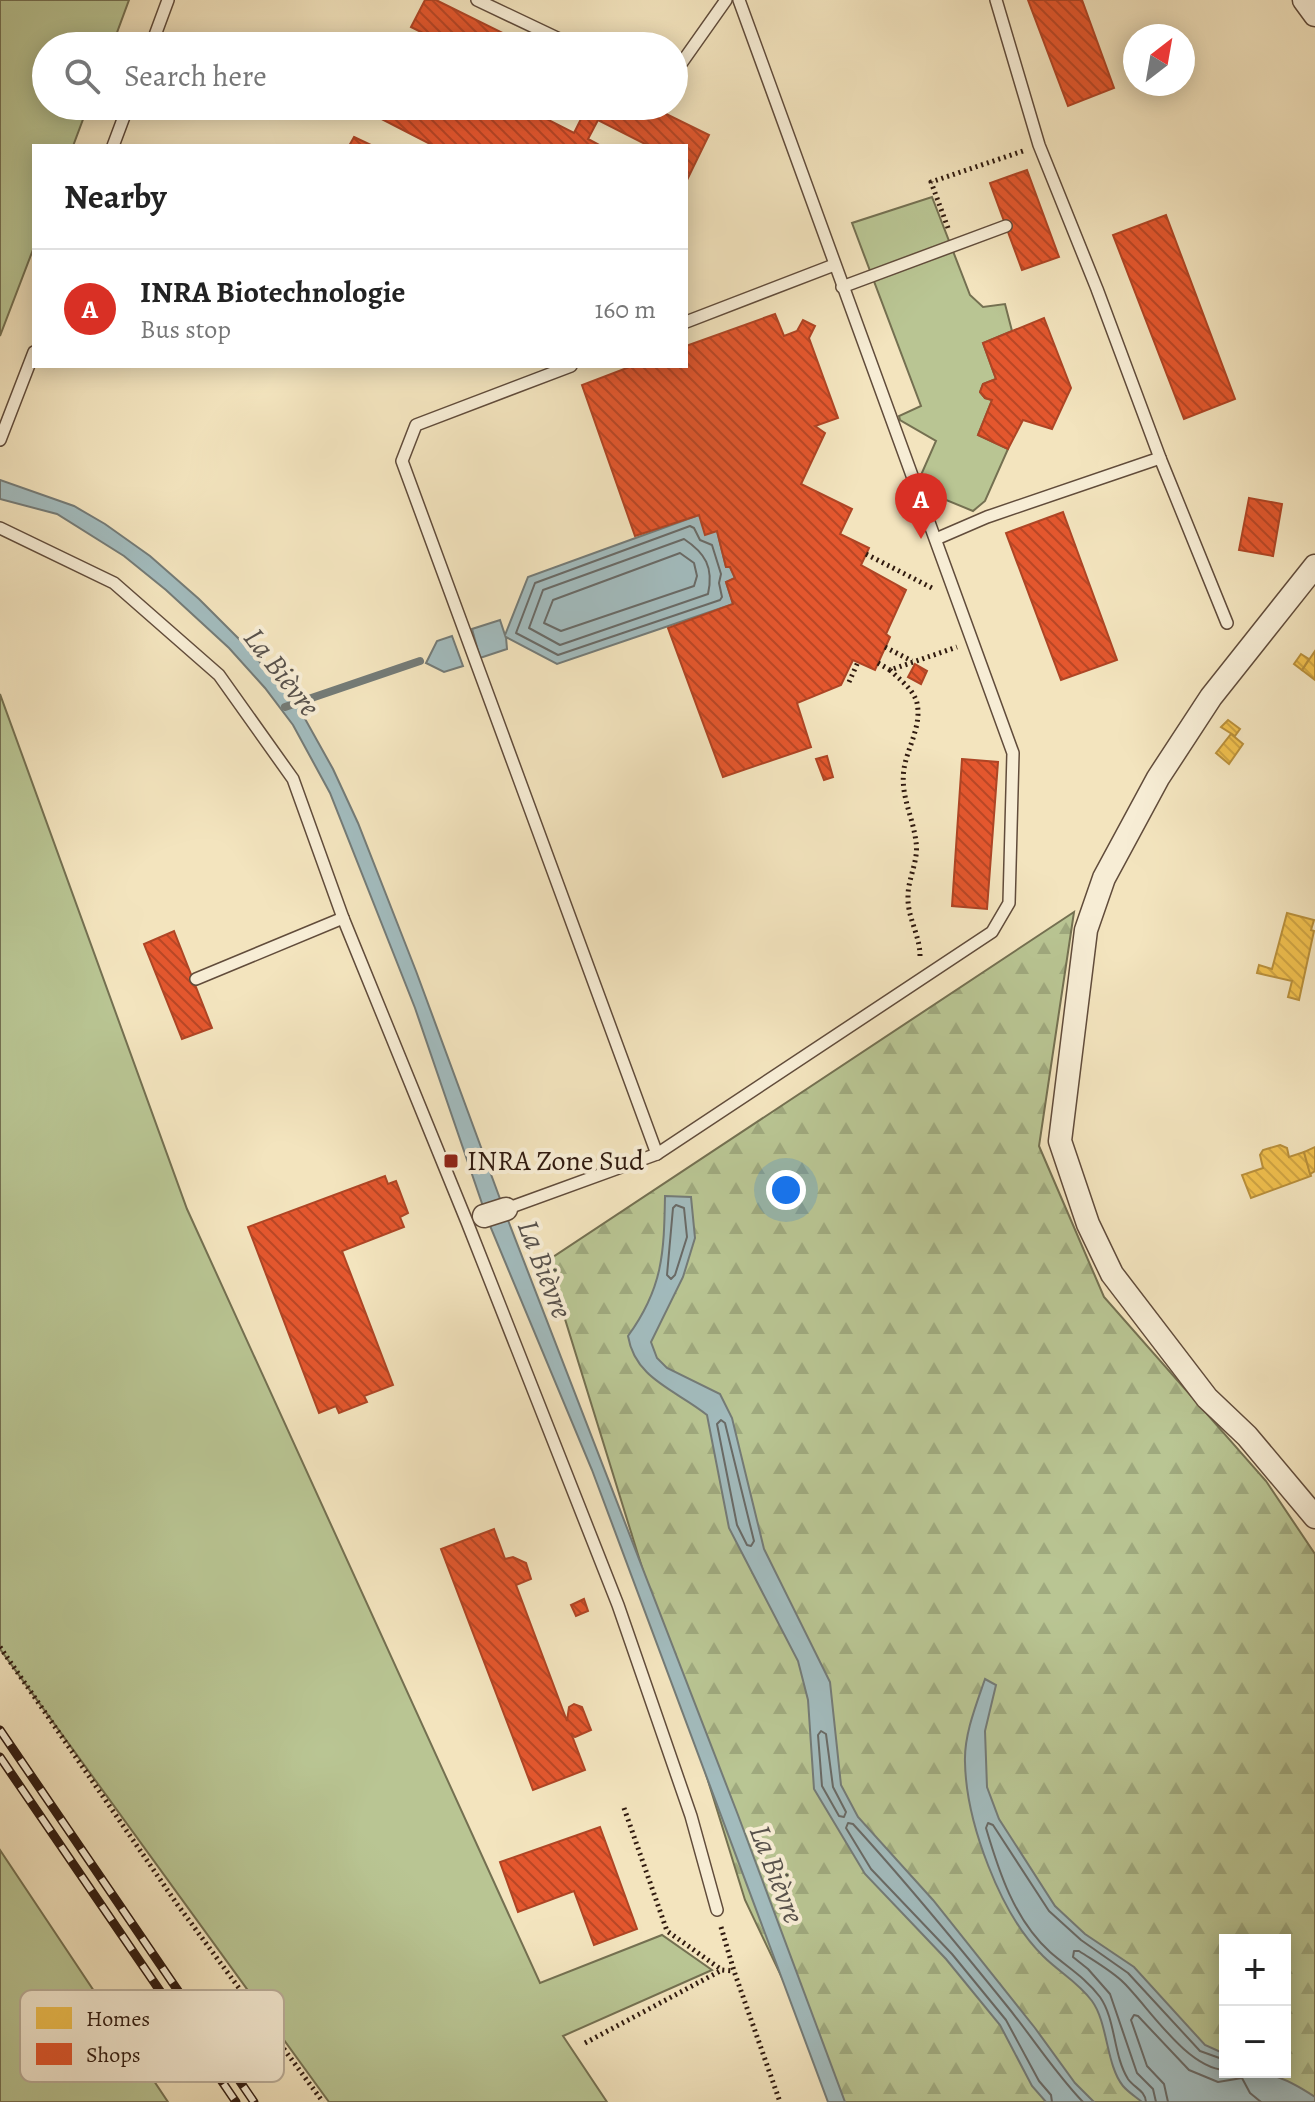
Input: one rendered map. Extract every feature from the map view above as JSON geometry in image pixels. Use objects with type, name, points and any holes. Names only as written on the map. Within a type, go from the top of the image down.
[{"type":"street","points":[[1304,0],[1315,15]]},
{"type":"street","points":[[1315,566],[1211,697],[1158,778],[1104,878],[1086,930],[1060,1141],[1088,1224],[1112,1274],[1207,1398],[1247,1436],[1315,1517]]},
{"type":"street","points":[[476,1219],[506,1209]]},
{"type":"lane","points":[[156,32],[168,0]]},
{"type":"lane","points":[[477,0],[544,32]]},
{"type":"lane","points":[[688,54],[726,0]]},
{"type":"lane","points":[[506,1209],[657,1154],[992,932],[1009,903],[1013,753],[739,0]]},
{"type":"lane","points":[[996,0],[1039,145],[1227,623]]},
{"type":"lane","points":[[114,144],[123,120]]},
{"type":"lane","points":[[842,287],[1006,226]]},
{"type":"lane","points":[[688,321],[834,265]]},
{"type":"lane","points":[[0,440],[32,357]]},
{"type":"lane","points":[[566,368],[416,425],[402,461],[657,1154]]},
{"type":"lane","points":[[936,539],[987,517],[1160,458]]},
{"type":"lane","points":[[0,528],[114,583],[219,675],[293,779],[343,918],[476,1219],[618,1605],[691,1816],[717,1910]]},
{"type":"lane","points":[[196,979],[343,918]]},
{"type":"path","points":[[954,246],[931,182],[1039,145]]},
{"type":"path","points":[[866,554],[933,589]]},
{"type":"path","points":[[890,670],[973,641]]},
{"type":"path","points":[[885,647],[913,662]]},
{"type":"path","points":[[849,682],[858,662]]},
{"type":"path","points":[[878,663],[890,670],[914,696],[918,706],[903,780],[904,799],[917,845],[908,896],[919,938],[921,980]]},
{"type":"path","points":[[0,1647],[177,1904],[240,1990]]},
{"type":"path","points":[[624,1808],[667,1931],[722,1970],[734,1971]]},
{"type":"path","points":[[717,1910],[734,1971],[780,2102]]},
{"type":"path","points":[[585,2043],[722,1970]]},
{"type":"path","points":[[284,2049],[323,2102]]},
{"type":"green space","points":[[0,0],[129,0],[117,32],[32,32],[32,120],[83,120],[74,144],[32,144],[32,252],[0,336]]},
{"type":"green space","points":[[932,197],[970,295],[983,307],[1005,304],[1012,331],[983,343],[996,379],[983,384],[980,392],[992,400],[978,435],[1008,449],[985,501],[973,511],[929,493],[921,475],[936,441],[900,420],[899,416],[921,406],[852,223]]},
{"type":"green space","points":[[0,694],[187,1209],[540,1983],[662,1935],[712,1970],[563,2036],[607,2102],[329,2102],[284,2040],[284,1990],[248,1990],[0,1649]]},
{"type":"green space","points":[[1074,912],[1039,1146],[1104,1297],[1266,1481],[1315,1554],[1315,2102],[841,2102],[745,1900],[547,1261]]},
{"type":"green space","points":[[0,1850],[93,1990],[20,1990],[20,2082],[155,2082],[168,2102],[0,2102]]},
{"type":"water","points":[[0,480],[74,506],[150,556],[247,647],[299,708],[333,769],[358,823],[416,971],[845,2102],[828,2102],[592,1470],[488,1221],[415,1008],[330,793],[293,725],[229,648],[124,556],[57,514],[0,499]]},
{"type":"water","points":[[699,515],[717,531],[726,567],[730,567],[735,578],[726,582],[733,604],[557,664],[506,637],[507,649],[480,658],[472,629],[500,620],[505,635],[528,577]]},
{"type":"water","points":[[452,636],[463,666],[444,672],[426,663],[437,641]]},
{"type":"water","points":[[665,1196],[691,1197],[695,1238],[683,1277],[651,1342],[657,1358],[667,1368],[720,1394],[732,1418],[764,1549],[830,1682],[841,1785],[858,1817],[933,1900],[1075,2083],[1094,2102],[1046,2102],[1032,2086],[1000,2025],[946,1959],[865,1874],[814,1789],[808,1700],[798,1661],[729,1528],[707,1415],[648,1373],[632,1351],[628,1336],[640,1319],[655,1286],[664,1235]]},
{"type":"water","points":[[985,1679],[996,1685],[985,1731],[987,1787],[999,1819],[1055,1906],[1085,1934],[1134,1967],[1205,2045],[1219,2051],[1219,2078],[1282,2079],[1315,2097],[1315,2102],[1142,2102],[1123,2086],[1113,2067],[1101,2021],[1092,2001],[1027,1938],[988,1866],[967,1786],[965,1752],[971,1720]]},
{"type":"building: Homes","points":[[1315,651],[1315,680],[1302,670]]},
{"type":"building: Homes","points":[[1301,654],[1309,659],[1302,670],[1294,664]]},
{"type":"building: Homes","points":[[1228,720],[1240,729],[1235,736],[1221,727]]},
{"type":"building: Homes","points":[[1231,734],[1243,744],[1229,764],[1216,753]]},
{"type":"building: Homes","points":[[1287,913],[1314,920],[1299,1000],[1288,997],[1292,981],[1257,973],[1259,965],[1272,969]]},
{"type":"building: Homes","points":[[1280,1145],[1287,1148],[1289,1157],[1304,1152],[1311,1176],[1251,1198],[1242,1175],[1263,1168],[1260,1155],[1263,1150]]},
{"type":"building: Homes","points":[[1315,1147],[1315,1171],[1310,1174],[1304,1152]]},
{"type":"building: Shops","points":[[425,0],[436,0],[501,32],[421,32],[411,27]]},
{"type":"building: Shops","points":[[1028,0],[1082,0],[1114,88],[1068,106]]},
{"type":"building: Shops","points":[[384,120],[548,120],[574,133],[580,120],[598,120],[588,139],[597,144],[430,144]]},
{"type":"building: Shops","points":[[598,120],[678,120],[709,135],[688,178],[688,144],[645,144]]},
{"type":"building: Shops","points":[[354,137],[369,144],[350,144]]},
{"type":"building: Shops","points":[[1027,170],[1059,257],[1022,270],[990,183]]},
{"type":"building: Shops","points":[[1166,215],[1235,399],[1184,419],[1113,235]]},
{"type":"building: Shops","points":[[775,314],[784,336],[797,331],[803,320],[815,326],[809,338],[838,418],[815,426],[825,433],[801,484],[852,509],[840,534],[869,548],[861,565],[906,590],[886,634],[890,637],[875,670],[853,660],[841,685],[797,703],[811,747],[723,777],[668,628],[733,604],[726,582],[735,578],[730,567],[726,567],[717,531],[705,535],[699,515],[635,536],[582,385],[627,368],[688,368],[688,345]]},
{"type":"building: Shops","points":[[1044,318],[1071,388],[1052,429],[1023,420],[1008,449],[978,435],[992,400],[980,392],[983,384],[996,379],[983,343]]},
{"type":"building: Shops","points":[[1249,498],[1282,504],[1273,556],[1239,550]]},
{"type":"building: Shops","points":[[1063,512],[1117,660],[1061,680],[1006,533]]},
{"type":"building: Shops","points":[[915,664],[927,671],[921,684],[908,677]]},
{"type":"building: Shops","points":[[827,756],[833,777],[824,780],[816,759]]},
{"type":"building: Shops","points":[[962,759],[998,762],[987,909],[952,906]]},
{"type":"building: Shops","points":[[174,931],[212,1028],[182,1039],[144,944]]},
{"type":"building: Shops","points":[[385,1176],[388,1184],[396,1181],[408,1213],[400,1217],[404,1227],[342,1251],[393,1385],[364,1396],[367,1402],[339,1413],[336,1406],[319,1413],[248,1227]]},
{"type":"building: Shops","points":[[494,1529],[505,1559],[513,1557],[526,1563],[531,1579],[516,1585],[567,1721],[569,1707],[574,1704],[582,1707],[591,1730],[575,1737],[571,1733],[585,1770],[533,1790],[441,1549]]},
{"type":"building: Shops","points":[[584,1599],[588,1611],[576,1616],[571,1605]]},
{"type":"building: Shops","points":[[600,1827],[637,1929],[594,1945],[574,1891],[518,1912],[500,1862]]},
{"type":"waterway","name":"La Bièvre","points":[[285,707],[420,661]]},
{"type":"railway","points":[[0,1730],[178,1990]]},
{"type":"railway","points":[[0,1757],[159,1990]]},
{"type":"railway","points":[[222,2082],[236,2102]]},
{"type":"railway","points":[[240,2082],[254,2102]]},
{"type":"place","name":"INRA Biotechnologie","points":[[921,539]]},
{"type":"place","name":"INRA Zone Sud","points":[[451,1161]]}]
